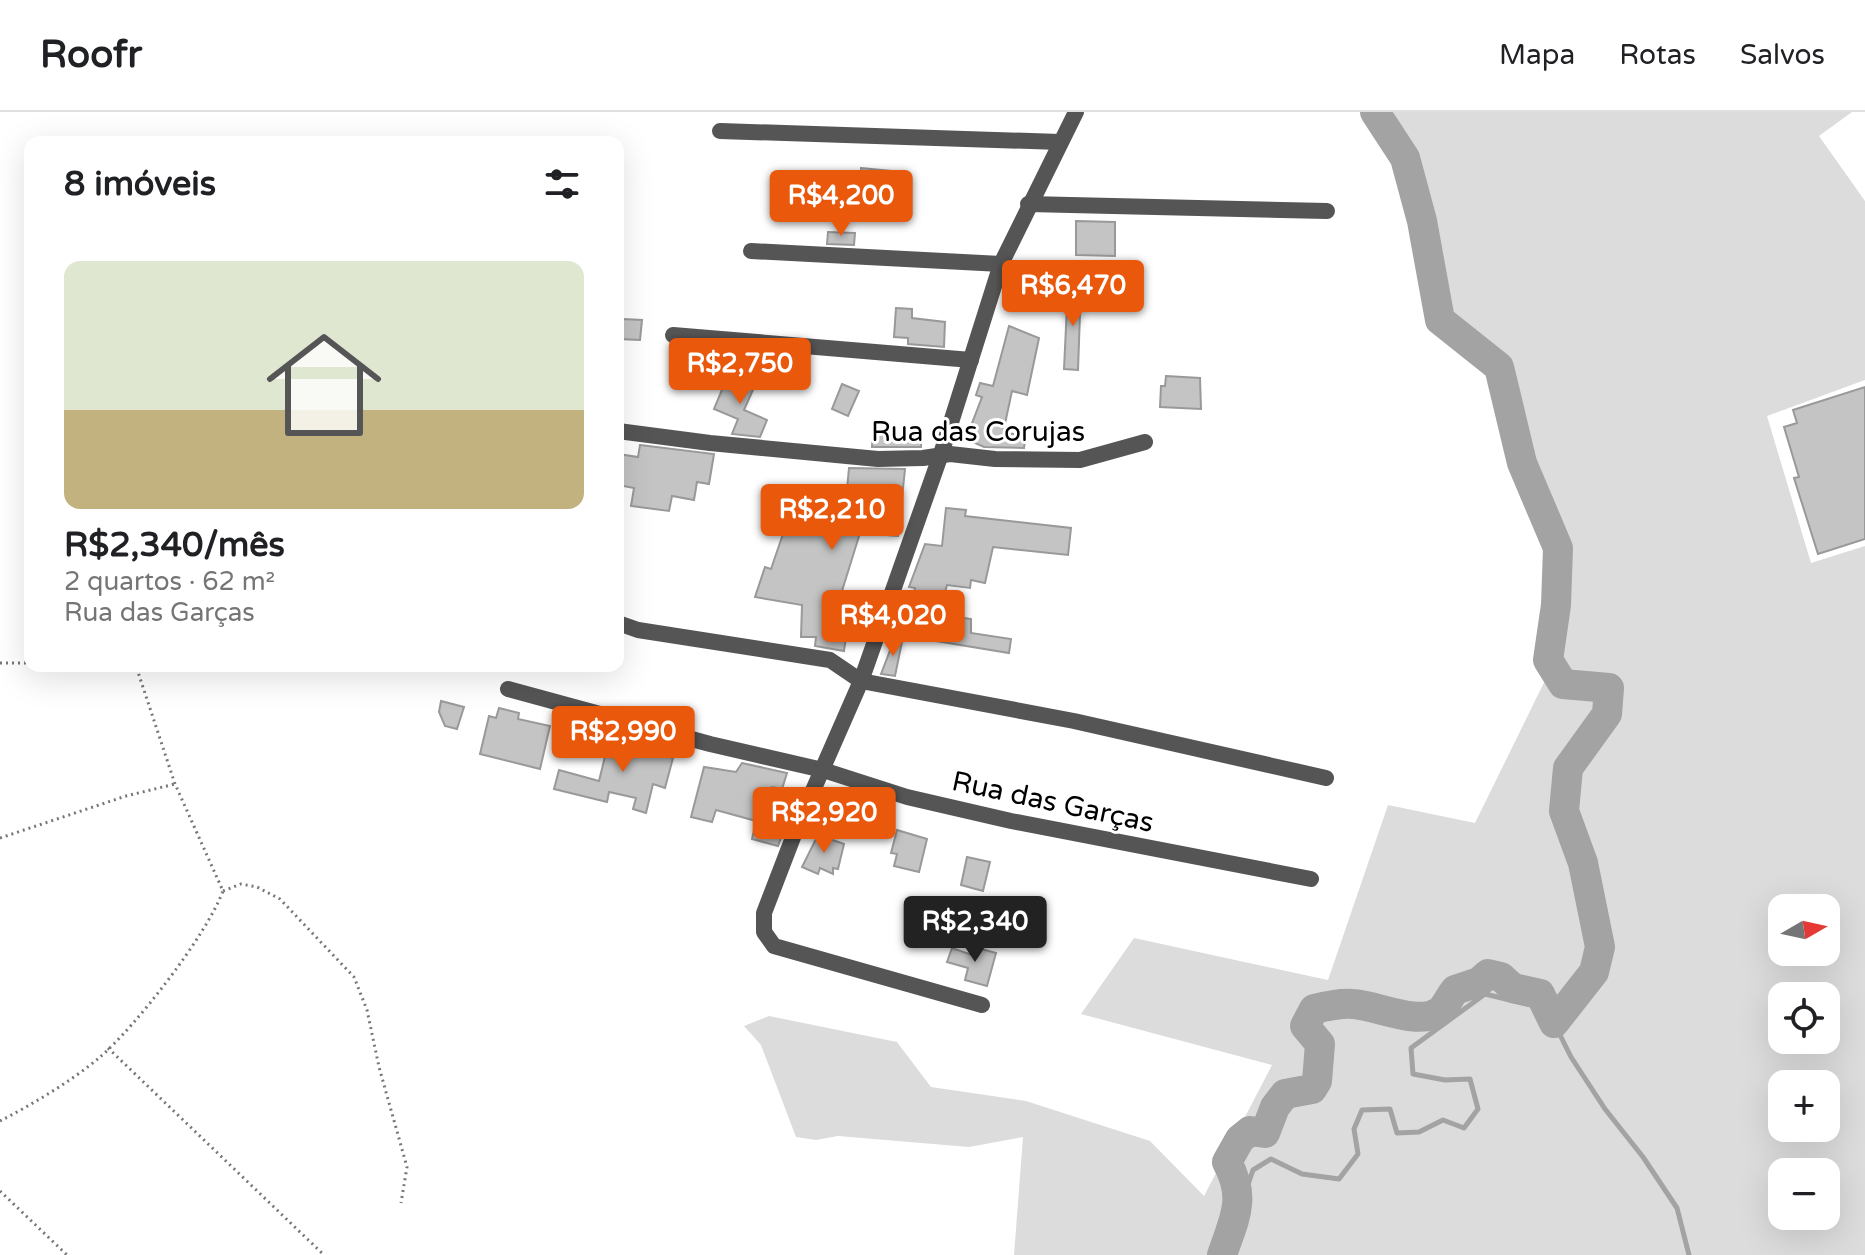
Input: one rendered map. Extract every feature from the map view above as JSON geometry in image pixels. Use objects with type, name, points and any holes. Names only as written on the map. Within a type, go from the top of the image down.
[{"type":"street","points":[[982,1005],[774,946],[764,932],[764,913],[797,827],[861,681],[941,454],[1001,264],[1076,112]]},
{"type":"street","points":[[720,131],[1060,142]]},
{"type":"street","points":[[1028,204],[1327,211]]},
{"type":"street","points":[[751,251],[1001,264]]},
{"type":"street","points":[[673,335],[971,360]]},
{"type":"street","name":"Rua das Corujas","points":[[624,432],[878,459],[923,458],[941,454],[1080,460],[1145,442]]},
{"type":"street","points":[[624,625],[638,630],[830,660],[861,681],[1074,721],[1326,778]]},
{"type":"street","name":"Rua das Garças","points":[[508,689],[710,744],[823,770],[907,797],[1011,821],[1311,879]]},
{"type":"path","points":[[0,663],[24,663]]},
{"type":"path","points":[[0,1121],[79,1072],[108,1048],[171,974],[219,903],[223,891],[175,784],[138,672]]},
{"type":"path","points":[[0,838],[126,796],[175,784]]},
{"type":"path","points":[[223,891],[241,884],[257,887],[280,899],[354,977],[367,1010],[379,1067],[407,1167],[401,1203]]},
{"type":"path","points":[[108,1048],[324,1255]]},
{"type":"path","points":[[0,1191],[67,1255]]},
{"type":"shaded area","points":[[1393,112],[1852,112],[1819,136],[1865,201],[1865,380],[1767,416],[1811,563],[1865,546],[1865,1255],[1014,1255],[1023,1137],[969,1147],[838,1136],[816,1140],[796,1137],[761,1045],[744,1026],[769,1016],[897,1042],[931,1087],[1026,1101],[1150,1141],[1204,1196],[1272,1065],[1081,1014],[1134,938],[1328,980],[1388,805],[1475,823],[1559,652],[1568,543],[1536,463],[1513,362],[1452,315],[1415,153]]},
{"type":"building","points":[[861,168],[891,171],[889,198],[852,193],[854,175],[861,176]]},
{"type":"building","points":[[1076,221],[1115,222],[1115,256],[1076,255]]},
{"type":"building","points":[[828,232],[855,233],[854,245],[827,244]]},
{"type":"building","points":[[1068,285],[1081,285],[1078,370],[1064,369]]},
{"type":"building","points":[[896,308],[912,309],[912,318],[945,322],[944,347],[908,344],[908,338],[894,337]]},
{"type":"building","points":[[624,319],[642,320],[640,340],[624,339]]},
{"type":"building","points":[[1009,326],[1039,338],[1027,395],[1012,391],[1003,433],[1026,435],[1024,448],[984,447],[966,439],[982,397],[976,395],[980,383],[993,386]]},
{"type":"building","points":[[729,373],[756,383],[744,410],[767,420],[760,437],[732,434],[738,419],[714,409]]},
{"type":"building","points":[[1166,376],[1200,378],[1201,409],[1160,407],[1161,386],[1165,386]]},
{"type":"building","points":[[842,384],[859,391],[848,416],[832,409]]},
{"type":"building","points":[[1865,387],[1865,539],[1818,554],[1794,478],[1799,477],[1784,427],[1797,423],[1793,410]]},
{"type":"building","points":[[873,428],[889,430],[888,436],[921,439],[921,447],[872,447]]},
{"type":"building","points":[[640,445],[714,454],[709,484],[697,482],[694,500],[672,496],[669,511],[631,506],[634,488],[624,486],[624,455],[638,457]]},
{"type":"building","points":[[849,468],[905,469],[898,536],[860,533],[833,620],[838,620],[837,629],[847,630],[844,651],[815,646],[816,637],[801,637],[802,605],[755,597],[765,567],[771,569],[783,534],[787,535],[789,513],[844,521]]},
{"type":"building","points":[[946,508],[966,510],[965,516],[1071,528],[1068,555],[993,547],[985,583],[971,580],[970,588],[947,585],[939,614],[971,619],[971,633],[1011,639],[1009,653],[893,634],[897,621],[909,623],[915,588],[909,587],[925,544],[942,546]]},
{"type":"building","points":[[896,635],[903,637],[895,676],[881,674]]},
{"type":"building","points":[[441,701],[464,707],[457,729],[445,726],[439,712]]},
{"type":"building","points":[[499,708],[519,713],[518,719],[550,726],[540,769],[480,754],[489,716],[496,718]]},
{"type":"building","points":[[651,739],[665,743],[662,755],[673,758],[665,788],[653,784],[646,813],[633,809],[636,798],[609,792],[607,802],[554,789],[559,770],[599,781],[609,740],[648,750]]},
{"type":"building","points":[[742,763],[787,773],[782,789],[772,787],[764,821],[785,827],[778,846],[752,839],[756,821],[716,810],[712,822],[691,817],[704,767],[736,772]]},
{"type":"building","points":[[897,830],[927,839],[919,872],[894,866],[897,854],[891,853]]},
{"type":"building","points":[[818,835],[844,844],[838,869],[833,868],[833,874],[820,868],[818,874],[802,867]]},
{"type":"building","points":[[967,857],[990,862],[983,891],[961,885]]},
{"type":"building","points":[[974,947],[996,953],[987,986],[965,980],[968,968],[947,962],[952,948],[972,955]]},
{"type":"waterway","points":[[1222,1255],[1234,1220],[1237,1198],[1227,1162],[1240,1139],[1250,1131],[1265,1133],[1275,1107],[1285,1094],[1312,1089],[1317,1081],[1320,1044],[1305,1026],[1314,1009],[1353,1004],[1410,1016],[1431,1015],[1442,1009],[1455,990],[1479,982],[1488,974],[1501,977],[1513,988],[1540,994],[1554,1023],[1594,972],[1600,947],[1583,863],[1564,811],[1568,768],[1607,714],[1609,688],[1563,684],[1548,660],[1556,605],[1558,548],[1522,463],[1499,367],[1440,320],[1422,221],[1405,158],[1375,112]]},
{"type":"waterway","points":[[1238,1213],[1253,1170],[1271,1159],[1302,1174],[1339,1179],[1358,1154],[1354,1129],[1362,1110],[1390,1109],[1397,1133],[1419,1132],[1443,1120],[1464,1128],[1478,1109],[1470,1079],[1445,1080],[1413,1074],[1411,1048],[1485,994],[1535,1006],[1554,1023],[1571,1057],[1605,1109],[1643,1157],[1677,1208],[1689,1255]]}]
